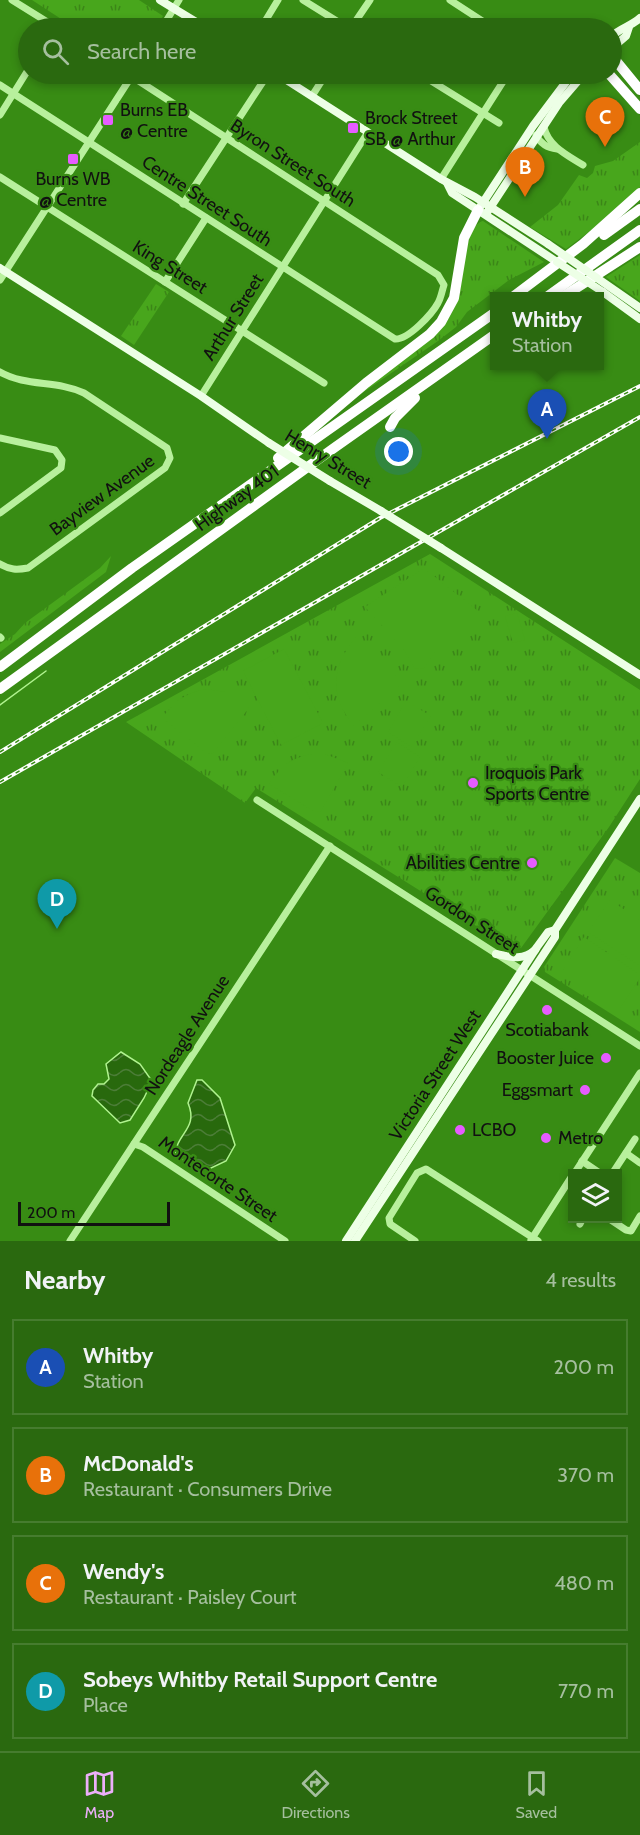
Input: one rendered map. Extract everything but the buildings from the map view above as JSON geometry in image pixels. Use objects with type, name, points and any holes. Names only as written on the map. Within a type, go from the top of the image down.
[{"type":"highway","points":[[622,68],[640,90]]},
{"type":"highway","points":[[618,84],[640,110]]},
{"type":"highway","points":[[522,292],[583,244],[640,193]]},
{"type":"highway","points":[[132,568],[264,469],[366,383],[436,328],[454,298],[464,238],[485,208]]},
{"type":"highway","points":[[523,292],[640,209]]},
{"type":"highway","points":[[555,292],[640,230]]},
{"type":"highway","points":[[572,292],[640,247]]},
{"type":"highway","name":"Highway 401","points":[[0,668],[132,568],[490,316]]},
{"type":"highway","name":"Highway 401","points":[[0,689],[490,339]]},
{"type":"highway","points":[[390,427],[394,418],[436,377],[490,343]]},
{"type":"main road","points":[[160,0],[189,18]]},
{"type":"main road","points":[[622,29],[629,27],[640,18]]},
{"type":"main road","points":[[622,39],[626,36],[629,27]]},
{"type":"main road","points":[[293,84],[444,181],[452,193],[485,208],[548,244],[597,278],[640,319]]},
{"type":"main road","points":[[485,208],[533,126],[564,84]]},
{"type":"main road","points":[[485,208],[576,84]]},
{"type":"main road","points":[[485,208],[539,250],[640,308]]},
{"type":"main road","name":"Henry Street","points":[[3,270],[201,396],[269,443],[441,548],[640,675]]},
{"type":"main road","name":"Victoria Street West","points":[[344,1241],[526,974],[555,937],[555,930],[640,799]]},
{"type":"main road","name":"Victoria Street West","points":[[355,1241],[526,974],[537,948],[548,932],[555,930]]},
{"type":"main road","points":[[496,954],[516,958],[531,953],[537,948]]},
{"type":"street","points":[[12,0],[40,18]]},
{"type":"street","points":[[168,18],[179,0]]},
{"type":"street","points":[[267,18],[278,0]]},
{"type":"street","points":[[303,0],[333,18]]},
{"type":"street","points":[[357,18],[370,0]]},
{"type":"street","points":[[450,0],[478,18]]},
{"type":"street","points":[[0,115],[20,84]]},
{"type":"street","points":[[0,280],[3,270],[47,207],[125,84]]},
{"type":"street","name":"Byron Street South","points":[[146,84],[442,279],[444,285],[439,302],[423,322],[399,340]]},
{"type":"street","points":[[183,204],[261,84]]},
{"type":"street","points":[[312,96],[320,84]]},
{"type":"street","points":[[437,84],[499,123]]},
{"type":"street","points":[[444,181],[501,84]]},
{"type":"street","name":"Centre Street South","points":[[0,85],[399,340]]},
{"type":"street","points":[[533,126],[541,143],[557,149]]},
{"type":"street","points":[[544,127],[547,138],[557,149],[583,165]]},
{"type":"street","name":"Arthur Street","points":[[201,396],[368,132]]},
{"type":"street","name":"King Street","points":[[0,177],[324,383]]},
{"type":"street","points":[[165,282],[206,218]]},
{"type":"street","name":"Bayview Avenue","points":[[0,372],[21,381],[71,387],[84,393],[166,448],[170,458],[165,468],[28,568],[18,570],[0,564]]},
{"type":"street","points":[[0,438],[55,450],[62,460],[61,468],[0,513]]},
{"type":"street","name":"Gordon Street","points":[[258,800],[640,1046]]},
{"type":"street","name":"Nordeagle Avenue","points":[[70,1241],[330,846]]},
{"type":"street","points":[[577,1169],[640,1073]]},
{"type":"street","points":[[615,1169],[635,1139]]},
{"type":"street","name":"Montecorte Street","points":[[134,1144],[143,1147],[285,1241]]},
{"type":"street","points":[[626,1153],[640,1163]]},
{"type":"street","points":[[582,1161],[595,1169]]},
{"type":"street","points":[[415,1241],[390,1224],[389,1218],[417,1173],[426,1169],[533,1240],[568,1183]]},
{"type":"street","points":[[616,1223],[631,1231],[640,1216]]},
{"type":"green space","points":[[32,0],[139,0],[163,16],[162,18],[60,18]]},
{"type":"green space","points":[[640,142],[640,188],[618,210],[566,249],[530,227],[558,205],[579,175],[587,178],[593,173],[595,166],[613,161]]},
{"type":"green space","points":[[483,221],[544,262],[490,292],[490,294],[467,312],[456,327],[352,400],[445,325],[458,299],[468,243],[476,225]]},
{"type":"green space","points":[[640,255],[640,301],[606,277]]},
{"type":"green space","points":[[156,284],[169,292],[134,345],[121,336]]},
{"type":"green space","points":[[430,554],[640,690],[640,779],[609,827],[521,948],[513,949],[256,788],[245,803],[126,722]]},
{"type":"green space","points":[[111,556],[106,572],[0,652],[0,644],[100,568]]},
{"type":"green space","points":[[424,568],[478,611],[435,652],[424,668],[415,669],[404,650],[365,607]]},
{"type":"green space","points":[[517,613],[525,640],[513,643],[505,616]]},
{"type":"green space","points":[[356,637],[400,680],[400,685],[354,726],[340,704],[336,681],[342,659]]},
{"type":"green space","points":[[284,649],[323,723],[281,745],[243,671]]},
{"type":"green space","points":[[206,689],[225,692],[249,708],[213,753],[208,754],[162,718],[181,699]]},
{"type":"green space","points":[[406,701],[431,716],[411,747],[388,732]]},
{"type":"green space","points":[[397,742],[420,757],[402,787],[378,772]]},
{"type":"green space","points":[[312,754],[325,754],[348,763],[321,811],[315,812],[269,784],[287,764]]},
{"type":"green space","points":[[615,858],[640,873],[640,1032],[545,972],[544,967]]},
{"type":"green space","points":[[610,900],[640,920],[640,966],[588,932]]},
{"type":"green space","points":[[584,937],[640,975],[620,1008],[563,970]]},
{"type":"water","points":[[121,1052],[140,1064],[152,1081],[130,1120],[120,1123],[92,1096],[98,1084],[104,1084],[109,1079],[106,1064]]},
{"type":"water","points":[[197,1080],[202,1080],[220,1098],[235,1145],[226,1161],[209,1169],[175,1156],[176,1148],[191,1119],[188,1103]]},
{"type":"waterway","points":[[0,705],[46,671]]},
{"type":"railway","points":[[0,752],[380,518],[640,386]]},
{"type":"railway","points":[[0,782],[640,417]]},
{"type":"place","name":"Burns EB @ Centre","points":[[108,120]]},
{"type":"place","name":"Brock Street SB @ Arthur","points":[[353,128]]},
{"type":"place","name":"Wendy's","points":[[605,147]]},
{"type":"place","name":"Burns WB @ Centre","points":[[73,159]]},
{"type":"place","name":"McDonald's","points":[[525,197]]},
{"type":"place","name":"Whitby","points":[[547,439]]},
{"type":"place","name":"Iroquois Park Sports Centre","points":[[473,783]]},
{"type":"place","name":"Abilities Centre","points":[[532,863]]},
{"type":"place","name":"Sobeys Whitby Retail Support Centre","points":[[57,929]]},
{"type":"place","name":"Scotiabank","points":[[547,1010]]},
{"type":"place","name":"Booster Juice","points":[[606,1058]]},
{"type":"place","name":"Eggsmart","points":[[585,1090]]},
{"type":"place","name":"LCBO","points":[[460,1130]]},
{"type":"place","name":"Metro","points":[[546,1138]]}]
